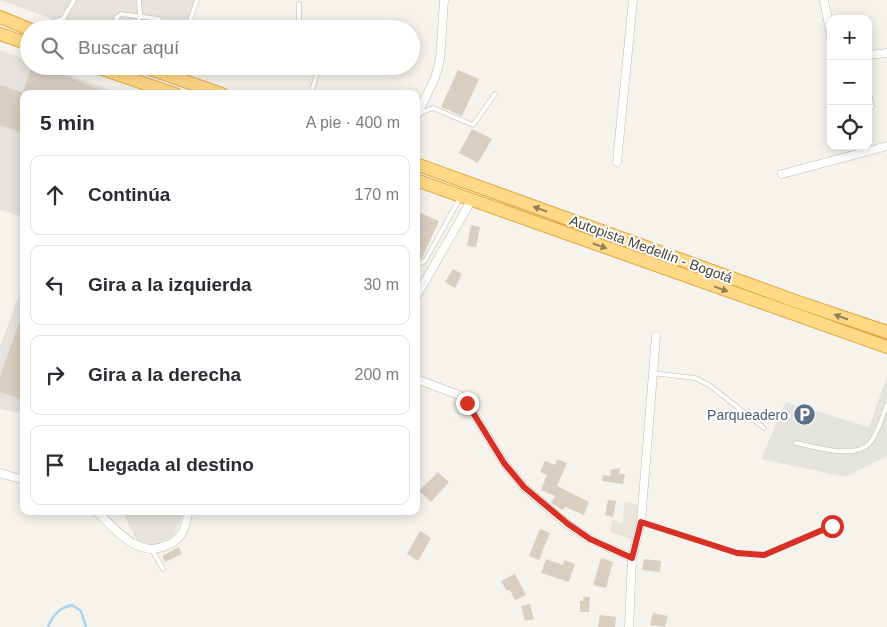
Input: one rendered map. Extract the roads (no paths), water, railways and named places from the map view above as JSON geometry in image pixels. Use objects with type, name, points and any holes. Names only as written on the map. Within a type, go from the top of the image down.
[{"type":"highway","points":[[0,17],[20,25]]},
{"type":"highway","points":[[0,34],[20,41]]},
{"type":"highway","points":[[117,75],[156,90]]},
{"type":"highway","points":[[182,75],[214,90]]},
{"type":"highway","name":"Autopista Medellín - Bogotá","points":[[420,165],[780,296],[887,332]]},
{"type":"highway","name":"Autopista Medellín - Bogotá","points":[[420,182],[887,347]]},
{"type":"street","points":[[420,109],[435,78],[440,60],[444,0]]},
{"type":"street","points":[[617,162],[633,0]]},
{"type":"street","points":[[824,0],[827,15]]},
{"type":"street","points":[[872,55],[887,53]]},
{"type":"street","points":[[782,174],[887,146]]},
{"type":"street","points":[[420,282],[466,199]]},
{"type":"street","points":[[629,627],[632,558],[641,522],[648,457],[652,373],[656,336]]},
{"type":"street","points":[[420,380],[459,395],[467,403],[504,463],[524,487],[568,524],[590,539],[632,558]]},
{"type":"street","points":[[0,473],[20,479]]},
{"type":"street","points":[[100,515],[136,546],[152,550],[160,549],[176,540],[182,533],[188,515]]},
{"type":"lane","points":[[65,0],[71,5]]},
{"type":"lane","points":[[60,20],[63,19],[74,0]]},
{"type":"lane","points":[[139,0],[139,20]]},
{"type":"lane","points":[[190,20],[196,0]]},
{"type":"lane","points":[[299,4],[299,20]]},
{"type":"lane","points":[[117,20],[118,15],[140,16],[159,20]]},
{"type":"lane","points":[[312,90],[316,75]]},
{"type":"lane","points":[[420,114],[434,108],[473,125],[495,94]]},
{"type":"lane","points":[[420,264],[425,261],[466,199]]},
{"type":"lane","points":[[652,373],[695,378],[709,385],[764,428]]},
{"type":"lane","points":[[796,443],[827,450],[854,451],[863,448],[876,433],[887,405]]},
{"type":"lane","points":[[641,522],[737,553],[753,556],[764,555],[832,526]]},
{"type":"lane","points":[[152,550],[163,569]]},
{"type":"waterway","points":[[48,627],[57,613],[63,608],[72,605],[81,611],[86,627]]},
{"type":"place","name":"Parqueadero","points":[[804,415]]}]
